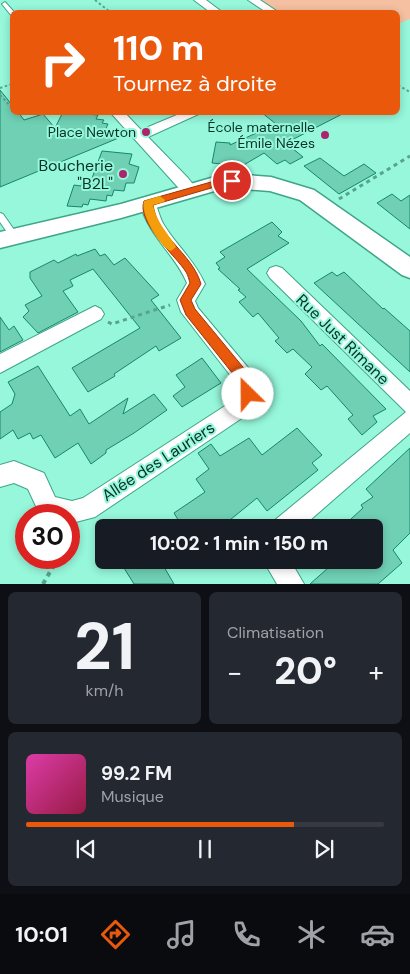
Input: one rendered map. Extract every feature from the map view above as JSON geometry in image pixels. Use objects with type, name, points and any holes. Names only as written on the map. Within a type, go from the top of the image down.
[{"type":"street","points":[[199,0],[214,10]]},
{"type":"street","points":[[253,0],[270,10]]},
{"type":"street","points":[[119,115],[190,191]]},
{"type":"street","points":[[139,136],[190,115]]},
{"type":"street","points":[[7,238],[232,181],[271,184],[307,195],[410,269]]},
{"type":"street","points":[[148,203],[149,210],[160,234],[192,272],[196,284],[186,300]]},
{"type":"street","name":"Rue Just Rimane","points":[[276,273],[410,404]]},
{"type":"street","name":"Allée des Lauriers","points":[[0,476],[14,472],[36,481],[48,507],[72,512],[86,508],[235,411],[248,394],[243,376],[190,312],[186,300]]},
{"type":"street","points":[[0,364],[95,314]]},
{"type":"street","points":[[292,519],[410,420]]},
{"type":"street","points":[[281,569],[292,584]]},
{"type":"lane","points":[[4,4],[10,11]]},
{"type":"lane","points":[[0,216],[7,238]]},
{"type":"path","points":[[95,0],[108,10]]},
{"type":"path","points":[[0,95],[10,106]]},
{"type":"path","points":[[325,207],[410,156]]},
{"type":"path","points":[[95,314],[112,324],[186,300]]},
{"type":"path","points":[[43,584],[52,569]]},
{"type":"shaded area","points":[[255,0],[410,0],[410,19],[400,23],[400,10],[272,10]]},
{"type":"building","points":[[0,90],[10,102],[10,115],[20,115],[24,120],[44,115],[55,128],[62,115],[98,115],[96,119],[104,120],[102,123],[108,124],[104,133],[121,137],[0,187]]},
{"type":"building","points":[[265,115],[340,115],[286,143],[303,157],[290,164],[285,160],[277,164],[264,153],[242,166],[212,163],[216,142],[230,143],[230,145],[276,124]]},
{"type":"building","points":[[102,151],[132,154],[129,164],[139,167],[134,183],[126,183],[124,191],[114,190],[112,196],[107,195],[106,201],[90,199],[88,205],[83,204],[82,207],[67,206],[74,185],[81,186],[83,180],[91,181]]},
{"type":"building","points":[[320,158],[344,176],[364,164],[376,173],[339,194],[304,166]]},
{"type":"building","points":[[392,194],[401,201],[410,195],[410,229],[377,203]]},
{"type":"building","points":[[272,222],[282,232],[278,236],[289,243],[247,269],[301,321],[320,346],[322,344],[386,409],[373,416],[377,422],[362,435],[348,419],[353,415],[327,386],[321,390],[305,374],[312,367],[293,349],[287,353],[275,341],[279,338],[258,313],[253,317],[239,302],[246,297],[218,269],[220,268],[216,263],[225,257],[220,252]]},
{"type":"building","points":[[95,249],[100,256],[105,254],[114,265],[125,258],[159,295],[151,300],[181,338],[159,351],[156,346],[114,374],[115,376],[88,392],[72,368],[140,328],[93,269],[70,280],[73,286],[63,291],[78,312],[38,333],[23,317],[29,311],[25,305],[42,296],[30,278],[30,272],[54,260],[58,263],[76,254],[77,256]]},
{"type":"building","points":[[332,272],[337,276],[344,272],[383,309],[410,331],[410,372],[314,283]]},
{"type":"building","points":[[0,317],[9,330],[14,326],[23,340],[0,352]]},
{"type":"building","points":[[202,358],[221,383],[182,407],[173,396],[185,387],[176,375]]},
{"type":"building","points":[[38,366],[70,416],[80,409],[89,424],[128,398],[123,414],[154,394],[167,410],[106,450],[106,453],[91,464],[78,443],[55,458],[41,435],[33,439],[30,433],[18,439],[13,430],[0,439],[0,412],[12,404],[15,394],[8,382]]},
{"type":"building","points":[[297,428],[322,455],[312,463],[318,470],[267,511],[257,498],[231,519],[178,519],[174,513],[205,492],[196,479],[209,469],[198,453],[211,444],[220,456],[249,438],[262,455]]},
{"type":"building","points":[[410,448],[410,533],[393,550],[402,563],[378,584],[310,584],[327,569],[383,569],[383,519],[351,519],[363,508],[361,505],[373,497],[366,489]]},
{"type":"building","points":[[125,569],[165,569],[174,584],[134,584]]},
{"type":"slow traffic","points":[[160,200],[148,203],[149,210],[160,234],[171,247]]},
{"type":"place","name":"Place Newton","points":[[146,132]]},
{"type":"place","name":"École maternelle Émile Nézes","points":[[325,135]]},
{"type":"place","name":"Boucherie \"B2L\"","points":[[123,174]]},
{"type":"route","points":[[232,181],[218,183],[148,203],[149,210],[160,234],[192,272],[196,284],[186,300],[190,312],[243,376],[248,394]]}]
